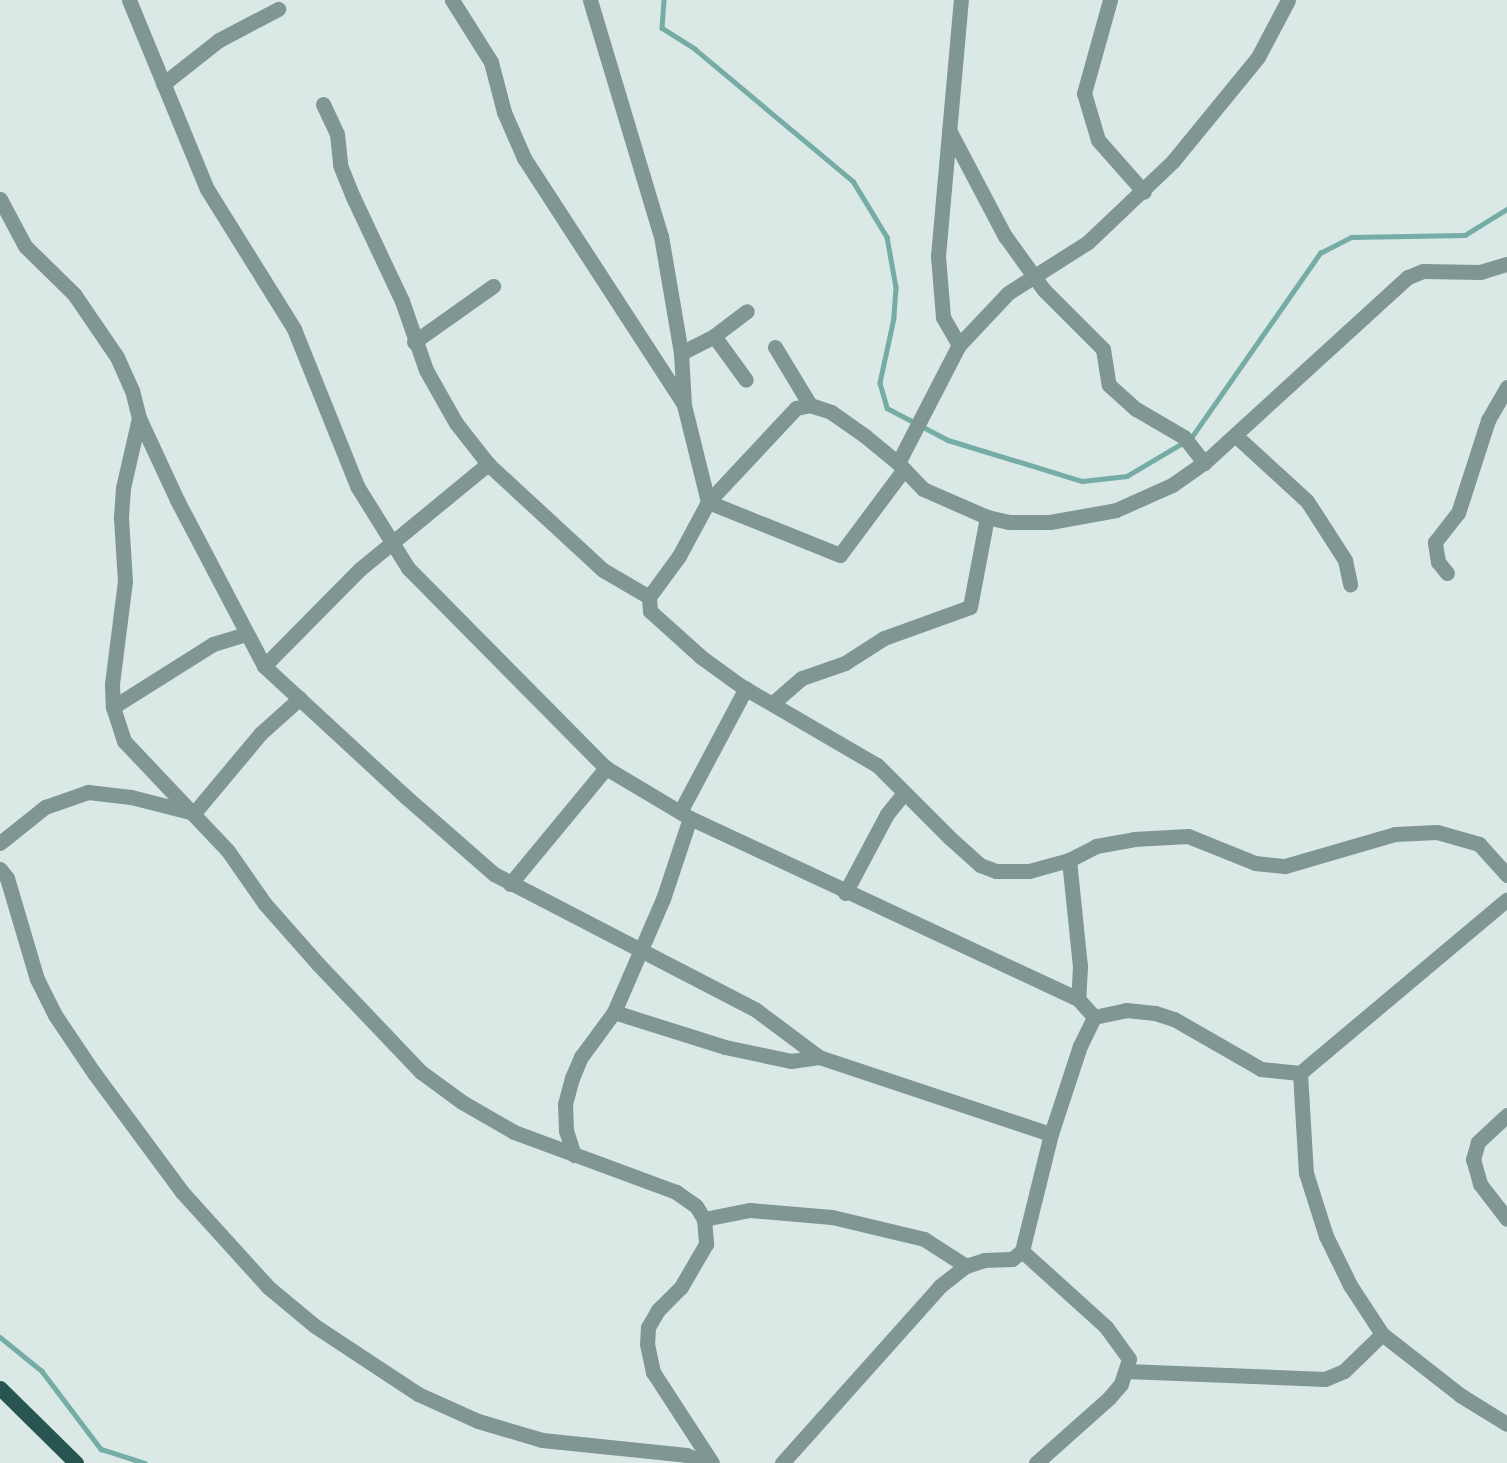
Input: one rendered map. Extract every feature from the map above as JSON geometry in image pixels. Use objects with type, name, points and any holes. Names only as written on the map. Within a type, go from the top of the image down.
[{"type":"main road","points":[[0,1388],[76,1463]]},
{"type":"street","points":[[129,0],[207,189],[294,329],[357,486],[391,545],[408,568],[606,768],[685,815],[845,893],[1078,999],[1094,1017]]},
{"type":"street","points":[[452,0],[492,62],[504,112],[524,158],[684,405]]},
{"type":"street","points":[[590,0],[654,204],[681,353],[684,405],[708,501]]},
{"type":"street","points":[[959,345],[943,317],[938,256],[961,0]]},
{"type":"street","points":[[1110,0],[1091,60],[1084,93],[1098,140],[1143,192]]},
{"type":"street","points":[[708,501],[840,555],[901,466],[924,412],[959,345],[993,306],[1034,274],[1088,242],[1143,192],[1237,85],[1288,0]]},
{"type":"street","points":[[163,84],[242,26],[279,9]]},
{"type":"street","points":[[323,104],[337,134],[345,179],[402,301],[414,342],[456,423],[488,464],[603,570],[649,597]]},
{"type":"street","points":[[949,130],[987,206],[1034,274],[1062,309],[1103,349],[1108,385],[1136,409],[1184,437],[1204,463]]},
{"type":"street","points":[[0,199],[33,256],[74,294],[100,329],[132,390],[139,418],[264,666],[406,797],[510,884],[756,1010],[819,1057],[1051,1134]]},
{"type":"street","points":[[1507,264],[1480,272],[1423,271],[1407,277],[1204,463],[1172,485],[1116,510],[1050,522],[1009,522],[987,517],[923,489],[901,466],[831,412],[810,405],[796,408],[708,501],[679,556],[649,597],[650,611],[700,657],[746,688],[774,702],[877,765],[904,793],[987,868],[1029,871],[1069,860],[1096,846],[1188,836],[1255,863],[1285,866],[1395,834],[1437,832],[1479,844],[1507,875]]},
{"type":"street","points":[[414,342],[493,286]]},
{"type":"street","points":[[681,353],[714,336],[747,311]]},
{"type":"street","points":[[714,336],[746,380]]},
{"type":"street","points":[[775,347],[810,405]]},
{"type":"street","points":[[1447,573],[1437,562],[1435,542],[1458,513],[1488,420],[1507,387]]},
{"type":"street","points":[[139,418],[123,488],[121,518],[126,560],[116,636],[113,707],[124,741],[194,813],[318,964],[422,1072],[514,1132],[676,1192],[696,1206],[704,1219],[706,1244],[681,1287],[658,1310],[648,1328],[647,1344],[653,1372],[712,1463]]},
{"type":"street","points":[[1236,436],[1307,501],[1345,560],[1350,584]]},
{"type":"street","points":[[264,666],[336,592],[488,464]]},
{"type":"street","points":[[774,702],[802,678],[845,663],[884,638],[970,608],[987,517]]},
{"type":"street","points":[[113,707],[213,644],[246,634]]},
{"type":"street","points":[[574,1155],[565,1113],[572,1078],[581,1057],[614,1012],[663,899],[685,815],[746,688]]},
{"type":"street","points":[[194,813],[261,733],[300,698]]},
{"type":"street","points":[[510,884],[606,768]]},
{"type":"street","points":[[0,843],[45,807],[88,792],[122,795],[194,813]]},
{"type":"street","points":[[845,893],[887,814],[904,793]]},
{"type":"street","points":[[1069,860],[1080,966],[1078,999]]},
{"type":"street","points":[[0,868],[7,878],[37,979],[55,1015],[137,1136],[227,1243],[268,1287],[315,1326],[418,1394],[478,1421],[542,1440],[686,1455],[705,1463]]},
{"type":"street","points":[[1094,1017],[1126,1010],[1155,1013],[1174,1019],[1261,1069],[1300,1073],[1507,899]]},
{"type":"street","points":[[614,1012],[725,1047],[791,1061],[819,1057]]},
{"type":"street","points":[[782,1463],[940,1286],[966,1266],[984,1260],[1012,1259],[1022,1251],[1051,1134],[1080,1046],[1094,1017]]},
{"type":"street","points":[[1300,1073],[1300,1133],[1314,1204],[1350,1285],[1382,1334],[1460,1395],[1507,1424]]},
{"type":"street","points":[[1507,1115],[1478,1142],[1473,1159],[1480,1184],[1507,1219]]},
{"type":"street","points":[[704,1219],[750,1210],[832,1217],[924,1239],[966,1266]]},
{"type":"street","points":[[1022,1251],[1123,1347],[1129,1359],[1126,1371],[1109,1398],[1036,1463]]},
{"type":"street","points":[[1126,1371],[1325,1379],[1344,1371],[1382,1334]]},
{"type":"waterway","points":[[664,0],[662,28],[695,49],[853,181],[887,237],[896,287],[894,318],[880,383],[887,408],[948,440],[1082,481],[1127,476],[1191,438],[1320,253],[1351,237],[1465,235],[1507,209]]},
{"type":"waterway","points":[[0,1337],[42,1371],[101,1449],[145,1463]]}]
